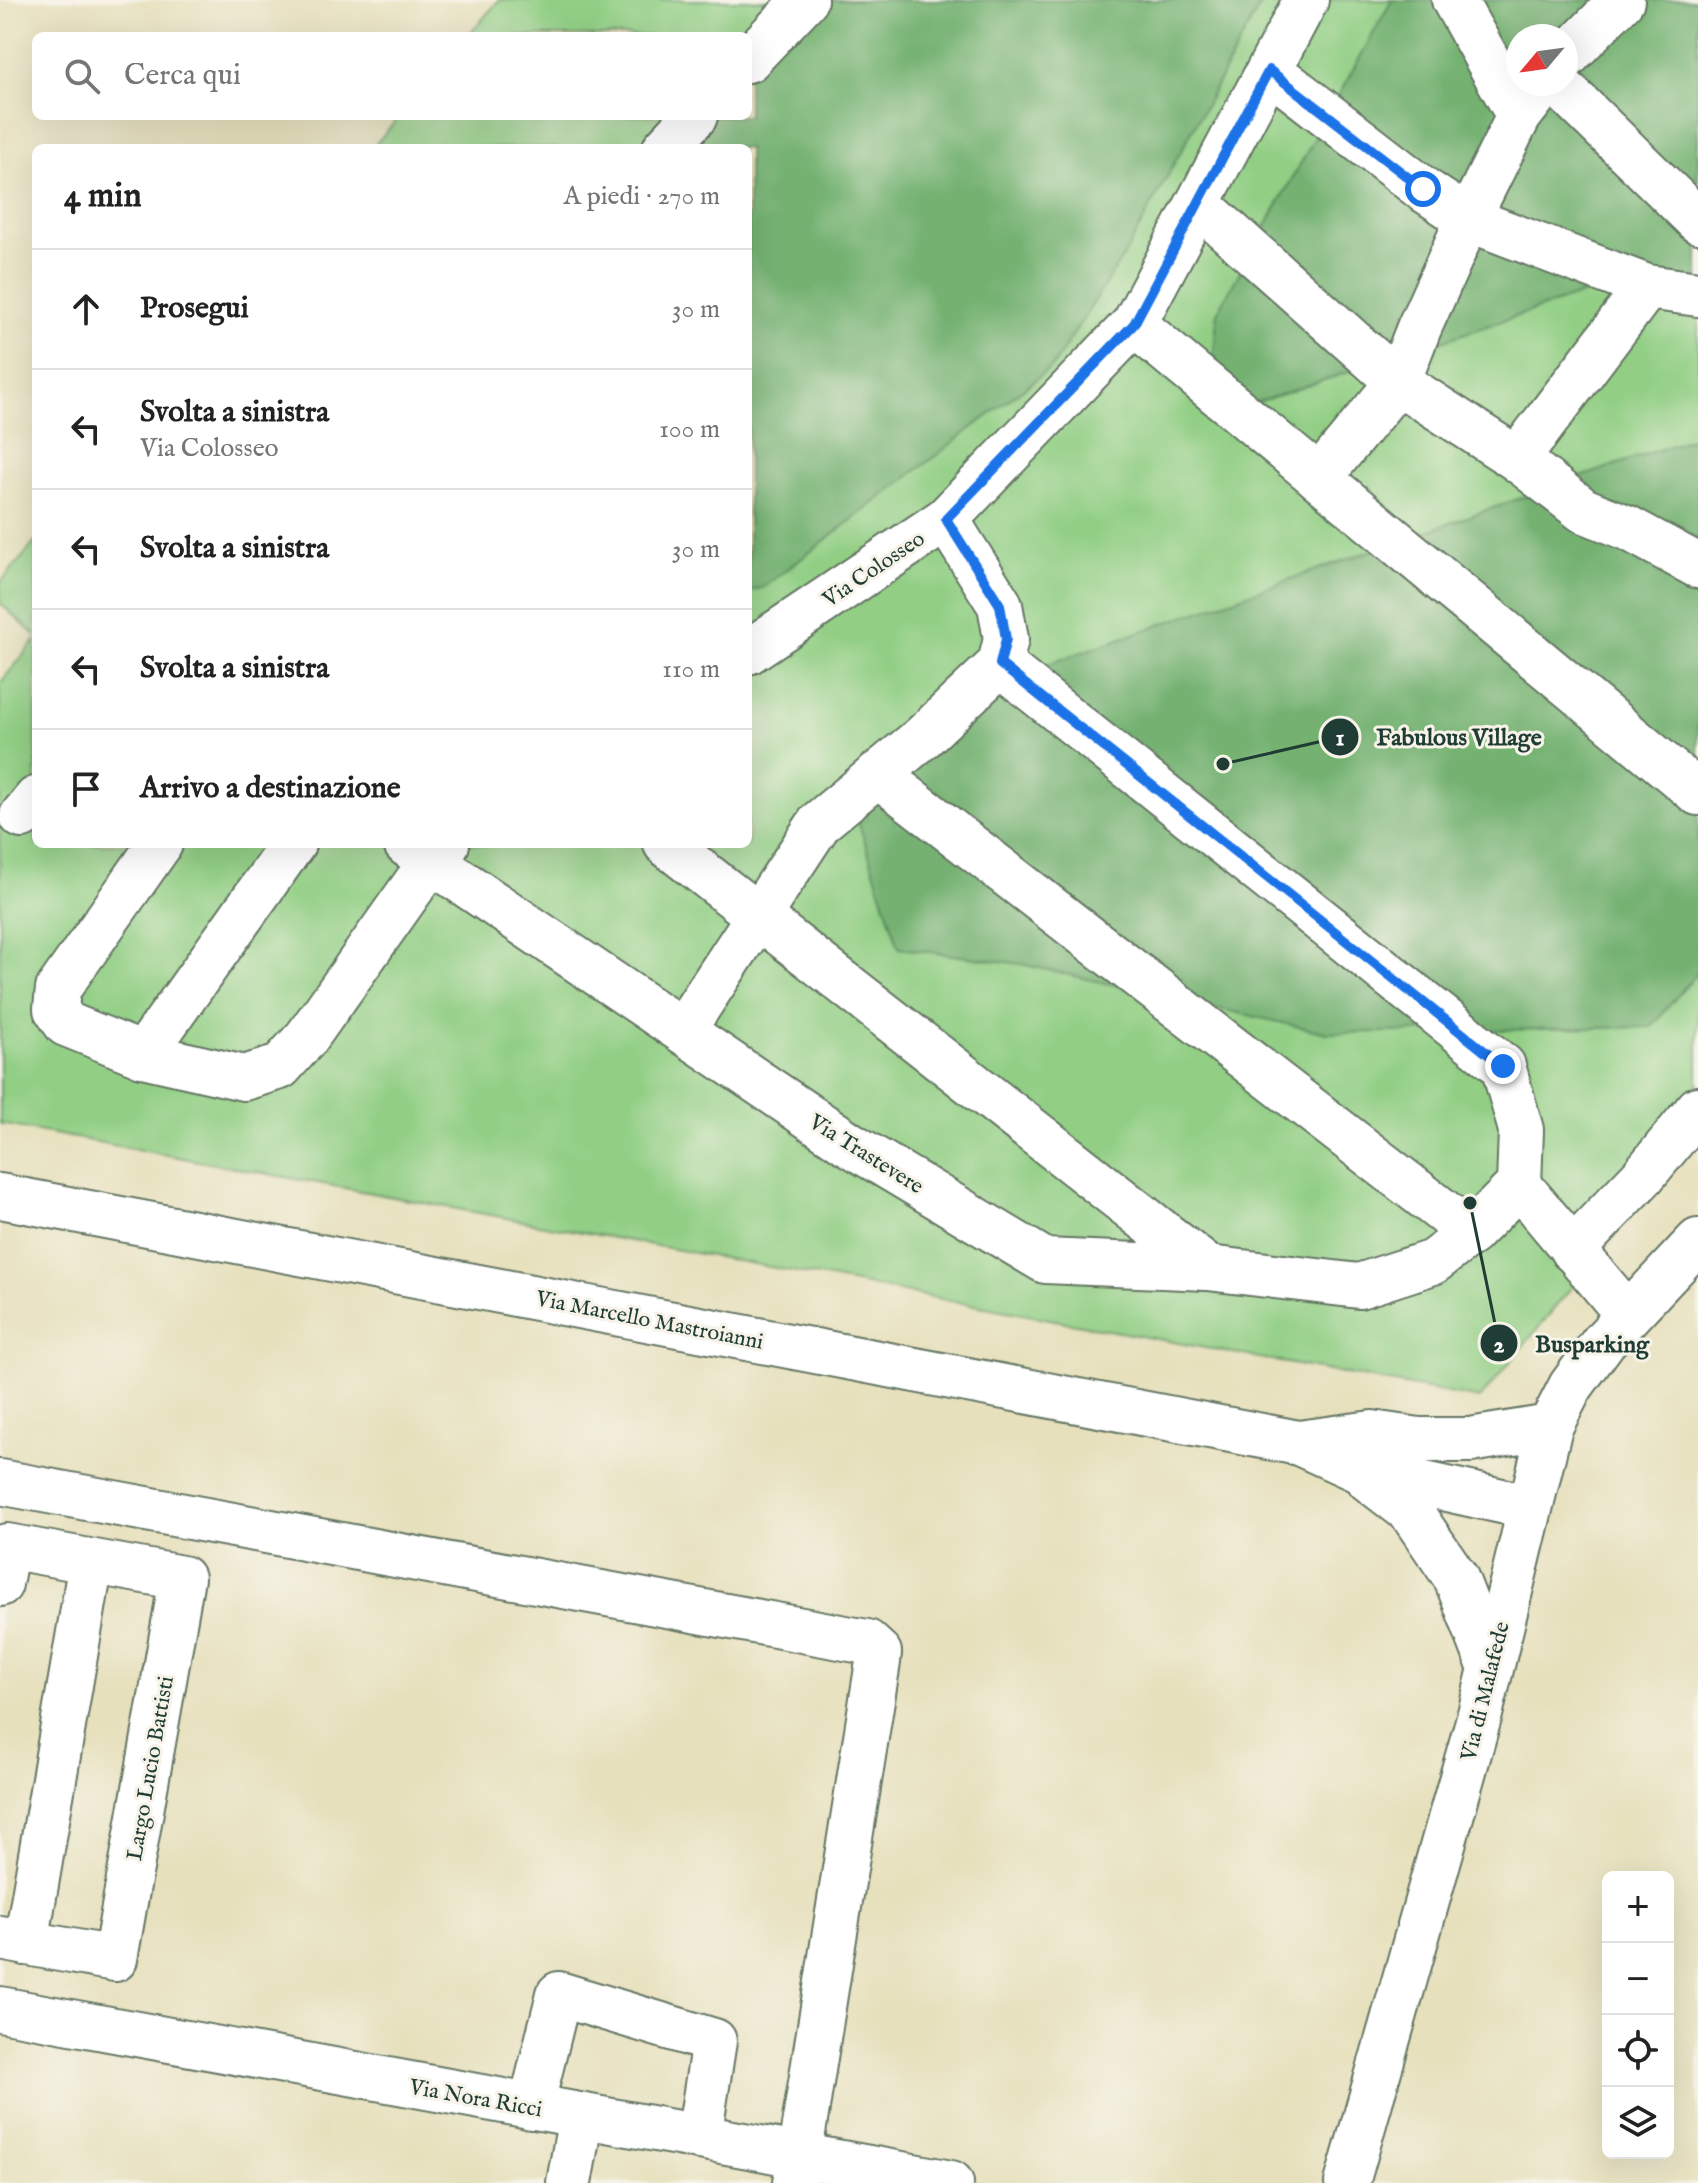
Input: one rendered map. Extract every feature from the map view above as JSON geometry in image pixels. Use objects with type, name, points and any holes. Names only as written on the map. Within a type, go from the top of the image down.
[{"type":"street","points":[[752,56],[805,0]]},
{"type":"street","name":"Via Colosseo","points":[[752,649],[946,519],[1134,324],[1306,0]]},
{"type":"street","points":[[1319,478],[1398,382],[1468,219],[1531,100],[1454,0]]},
{"type":"street","points":[[1578,45],[1622,0]]},
{"type":"street","points":[[1269,70],[1423,189],[1468,219],[1647,287],[1698,294]]},
{"type":"street","points":[[1570,96],[1698,221]]},
{"type":"street","points":[[669,144],[691,120]]},
{"type":"street","points":[[1198,204],[1398,382],[1517,459],[1583,510],[1628,528],[1698,566]]},
{"type":"street","points":[[1517,459],[1647,287]]},
{"type":"street","points":[[1134,324],[1698,793]]},
{"type":"street","points":[[683,1030],[820,822],[923,737],[1000,664],[1006,639],[1000,605],[946,519]]},
{"type":"street","points":[[1000,664],[1503,1066],[1521,1130],[1519,1185],[1628,1315]]},
{"type":"street","points":[[877,774],[1471,1233],[1519,1185]]},
{"type":"street","points":[[157,848],[58,989],[56,1009],[66,1024],[143,1055],[244,1078],[280,1067],[307,1037],[428,849]]},
{"type":"street","points":[[143,1055],[290,848]]},
{"type":"street","points":[[671,848],[1208,1268]]},
{"type":"street","name":"Via Trastevere","points":[[428,849],[848,1143],[1045,1261],[1208,1268],[1359,1286],[1433,1262],[1471,1233]]},
{"type":"street","points":[[1572,1250],[1643,1176],[1698,1109]]},
{"type":"street","name":"Via Marcello Mastroianni","points":[[0,1196],[1299,1443]]},
{"type":"street","name":"Via di Malafede","points":[[1347,2183],[1480,1714],[1550,1427],[1571,1386],[1604,1341],[1698,1241]]},
{"type":"street","points":[[1299,1443],[1372,1433],[1419,1440],[1470,1440],[1550,1427]]},
{"type":"street","points":[[1299,1443],[1356,1469],[1529,1507]]},
{"type":"street","points":[[1356,1469],[1411,1512],[1456,1578],[1490,1666]]},
{"type":"street","points":[[0,1482],[867,1642],[875,1647],[879,1653],[878,1662],[797,2168]]},
{"type":"street","name":"Largo Lucio Battisti","points":[[2,1558],[91,1562],[182,1578],[115,1959],[13,1940],[91,1562]]},
{"type":"street","points":[[531,2107],[559,1994],[714,2041],[699,2137]]},
{"type":"street","name":"Via Nora Ricci","points":[[0,2009],[699,2137],[797,2168],[951,2183]]},
{"type":"street","points":[[569,2183],[581,2116]]},
{"type":"green space","points":[[499,0],[1698,0],[1698,1133],[1480,1399],[0,1124],[0,683],[32,645],[32,848],[752,848],[752,144],[376,144],[396,120],[752,120],[752,32],[471,32]]},
{"type":"green space","points":[[814,0],[1263,0],[1129,247],[1053,366],[764,587],[752,591],[752,144],[678,144],[700,120],[752,120],[752,66]]},
{"type":"green space","points":[[1392,0],[1698,0],[1698,291],[1634,277],[1207,419],[1218,311]]},
{"type":"green space","points":[[1698,436],[1698,972],[1651,1027],[1327,1033],[1021,964],[899,948],[850,796],[951,698]]},
{"type":"green space","points":[[32,546],[32,632],[0,603],[0,583]]},
{"type":"place","name":"Fabulous Village","points":[[1223,764]]},
{"type":"place","name":"Busparking","points":[[1470,1203]]},
{"type":"route","points":[[1423,189],[1269,70],[1134,324],[946,519],[1000,605],[1006,639],[1000,664],[1503,1066]]}]
